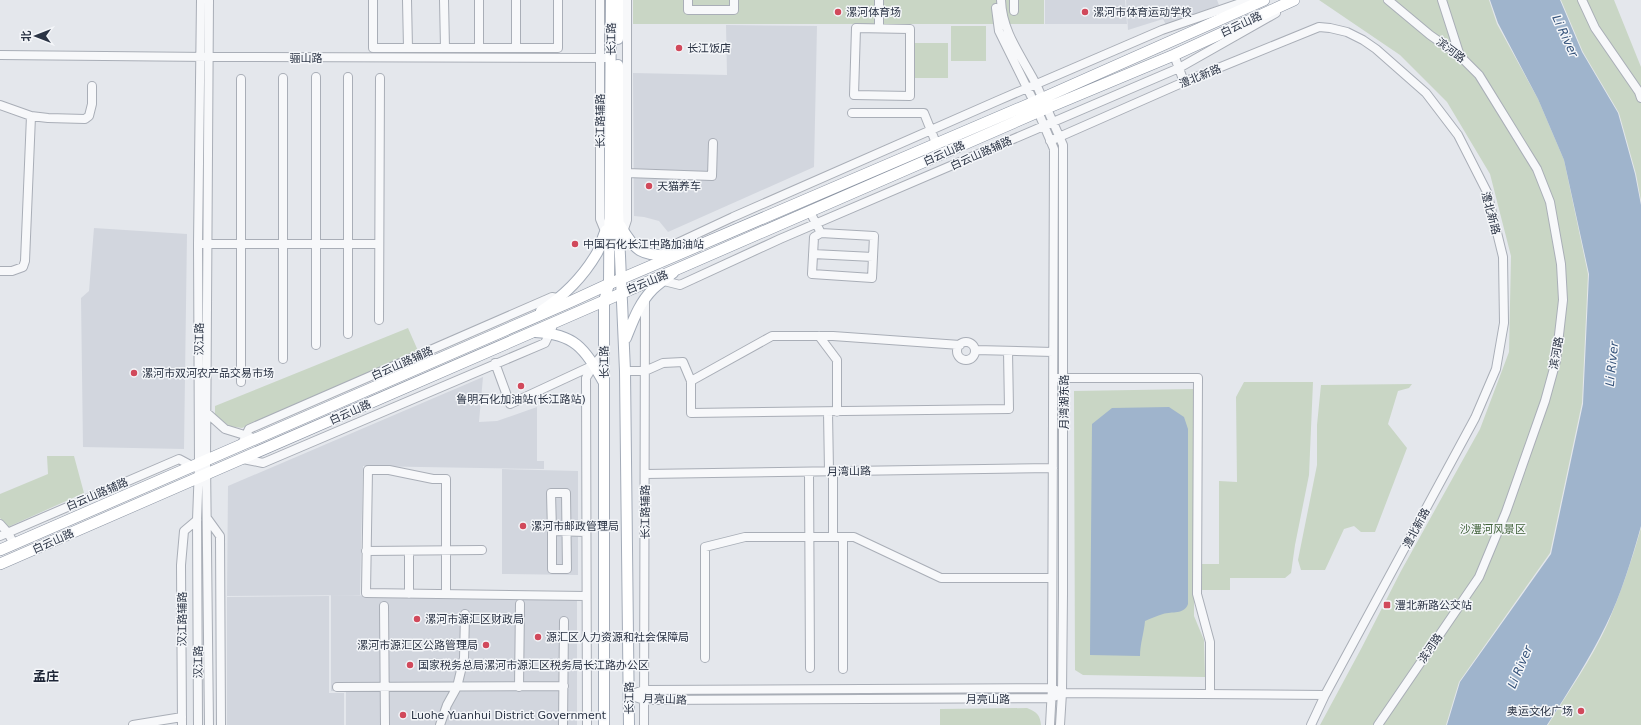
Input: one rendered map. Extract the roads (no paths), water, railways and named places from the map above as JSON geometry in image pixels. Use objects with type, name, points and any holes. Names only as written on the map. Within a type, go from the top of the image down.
[{"type":"highway","name":"白云山路","points":[[0,564],[535,332],[552,328],[622,292],[660,279],[676,270],[810,212],[1264,0]]},
{"type":"highway","name":"白云山路","points":[[0,550],[200,464],[243,441],[257,439],[609,284],[622,280],[674,255],[936,143],[1174,55],[1294,0]]},
{"type":"main road","name":"长江路","points":[[611,0],[611,58],[625,371],[629,725]]},
{"type":"main road","name":"长江路","points":[[618,0],[618,228]]},
{"type":"main road","points":[[531,319],[560,298],[583,273],[607,235],[618,228],[638,250],[649,254],[663,256],[674,255]]},
{"type":"main road","name":"长江路","points":[[604,725],[604,301],[609,284],[607,235]]},
{"type":"main road","points":[[624,344],[634,316],[645,298],[654,289],[660,279]]},
{"type":"main road","points":[[609,284],[622,292]]},
{"type":"main road","points":[[552,328],[578,344],[594,365],[604,383]]},
{"type":"street","name":"汉江路","points":[[200,464],[206,413],[208,244],[205,57],[201,0]]},
{"type":"street","name":"汉江路","points":[[209,0],[205,57],[198,244],[200,464],[208,518],[209,725]]},
{"type":"street","points":[[373,0],[373,48],[558,48],[558,0]]},
{"type":"street","points":[[407,0],[408,48]]},
{"type":"street","points":[[444,0],[445,48]]},
{"type":"street","points":[[479,0],[479,48]]},
{"type":"street","points":[[516,0],[516,48]]},
{"type":"street","name":"长江路辅路","points":[[600,0],[600,219],[607,235]]},
{"type":"street","points":[[618,228],[627,220],[627,0]]},
{"type":"street","points":[[688,0],[688,10],[734,10],[734,0]]},
{"type":"street","points":[[879,0],[879,28]]},
{"type":"street","name":"月湾湖东路","points":[[996,0],[999,31],[1027,88],[1053,121],[1063,145],[1064,378],[1062,693],[1060,725]]},
{"type":"street","name":"月湾湖东路","points":[[1001,0],[1006,30],[1036,84],[1043,125],[1054,149],[1052,688],[1050,725]]},
{"type":"street","points":[[1014,0],[1014,11]]},
{"type":"street","points":[[654,265],[672,246],[733,217],[1162,30],[1249,0]]},
{"type":"street","name":"白云山路辅路","points":[[660,279],[680,285],[1043,125],[1179,68],[1299,0]]},
{"type":"street","name":"滨河路","points":[[1378,725],[1479,577],[1506,512],[1545,401],[1556,361],[1563,300],[1561,264],[1550,202],[1537,169],[1479,75],[1460,56],[1430,35],[1388,0]]},
{"type":"street","points":[[1442,0],[1460,56]]},
{"type":"street","points":[[1582,0],[1595,28],[1639,92],[1641,98]]},
{"type":"street","name":"澧北新路","points":[[1050,141],[1184,82],[1319,27],[1330,28],[1347,32],[1363,40],[1426,93],[1458,135],[1487,192],[1503,257],[1504,323],[1496,369],[1475,418],[1325,696],[1311,725]]},
{"type":"street","points":[[856,28],[879,28],[910,29],[910,96],[854,95],[856,28]]},
{"type":"street","name":"骊山路","points":[[0,55],[611,58]]},
{"type":"street","points":[[1174,55],[1184,82]]},
{"type":"street","points":[[316,77],[316,345]]},
{"type":"street","points":[[348,77],[348,334]]},
{"type":"street","points":[[283,78],[283,359]]},
{"type":"street","points":[[379,320],[380,78]]},
{"type":"street","points":[[241,79],[241,382]]},
{"type":"street","points":[[0,106],[31,116],[85,119],[89,116],[92,104],[92,86]]},
{"type":"street","points":[[852,113],[924,113],[936,143]]},
{"type":"street","points":[[0,271],[12,271],[23,267],[31,116]]},
{"type":"street","points":[[627,173],[712,176],[713,143]]},
{"type":"street","points":[[810,212],[821,233]]},
{"type":"street","points":[[821,233],[874,236],[872,278],[812,274],[814,236],[821,233]]},
{"type":"street","points":[[198,244],[379,244]]},
{"type":"street","points":[[813,254],[873,257]]},
{"type":"street","name":"白云山路辅路","points":[[243,441],[249,429],[552,297],[572,301]]},
{"type":"street","name":"长江路辅路","points":[[644,725],[645,298]]},
{"type":"street","points":[[243,459],[263,463],[545,343],[552,328]]},
{"type":"street","points":[[691,380],[772,336],[819,336],[960,345],[964,342],[970,343],[975,350]]},
{"type":"street","points":[[819,336],[837,360],[837,412]]},
{"type":"street","points":[[960,345],[957,353],[963,359],[971,358],[975,350]]},
{"type":"street","points":[[975,350],[1053,352]]},
{"type":"street","points":[[625,371],[645,371],[663,363],[683,362],[691,380],[691,413],[1009,409],[1008,351]]},
{"type":"street","points":[[587,725],[586,378],[594,365],[604,354]]},
{"type":"street","points":[[495,363],[510,404],[594,365]]},
{"type":"street","points":[[1054,378],[1198,378],[1197,594],[1210,642],[1210,694]]},
{"type":"street","points":[[828,412],[833,537]]},
{"type":"street","points":[[206,413],[225,429],[243,441]]},
{"type":"street","name":"白云山路辅路","points":[[0,536],[179,459],[200,464]]},
{"type":"street","name":"月湾山路","points":[[645,474],[1053,468]]},
{"type":"street","points":[[446,594],[446,478],[433,478],[389,470],[368,470],[366,593],[586,596]]},
{"type":"street","points":[[809,472],[810,668]]},
{"type":"street","name":"汉江路","points":[[198,725],[197,520],[202,476]]},
{"type":"street","points":[[566,493],[568,569],[552,569],[552,531],[551,494],[566,493]]},
{"type":"street","points":[[208,518],[220,536],[221,725]]},
{"type":"street","name":"汉江路辅路","points":[[182,721],[182,558],[184,531],[197,520]]},
{"type":"street","points":[[0,524],[8,533],[14,544]]},
{"type":"street","points":[[552,531],[586,532]]},
{"type":"street","points":[[705,658],[705,547],[745,537],[854,537],[941,578],[1052,578]]},
{"type":"street","points":[[843,537],[843,669]]},
{"type":"street","points":[[366,551],[482,550]]},
{"type":"street","points":[[409,551],[409,594]]},
{"type":"street","points":[[519,687],[520,604]]},
{"type":"street","points":[[384,606],[386,725]]},
{"type":"street","points":[[440,724],[456,687],[464,658],[465,614]]},
{"type":"street","points":[[563,725],[564,621]]},
{"type":"street","points":[[337,687],[564,686]]},
{"type":"street","name":"月亮山路","points":[[629,695],[644,690],[1052,688],[1062,693]]},
{"type":"street","name":"月亮山路","points":[[629,695],[644,700],[1051,698],[1062,693],[1325,696]]},
{"type":"street","points":[[133,725],[182,721]]},
{"type":"water","name":"Li River","points":[[1490,0],[1560,0],[1582,52],[1618,113],[1635,174],[1641,205],[1641,526],[1621,589],[1606,625],[1585,663],[1547,725],[1447,725],[1460,682],[1551,554],[1583,404],[1589,274],[1564,160],[1538,99],[1498,23]]},
{"type":"water","points":[[1169,407],[1184,417],[1188,429],[1188,604],[1184,610],[1163,614],[1145,621],[1140,656],[1090,655],[1092,424],[1112,408]]},
{"type":"place","name":"漯河体育场","points":[[838,12]]},
{"type":"place","name":"漯河市体育运动学校","points":[[1085,12]]},
{"type":"place","name":"长江饭店","points":[[679,48]]},
{"type":"place","name":"天猫养车","points":[[649,186]]},
{"type":"place","name":"中国石化长江中路加油站","points":[[575,244]]},
{"type":"place","name":"漯河市双河农产品交易市场","points":[[134,373]]},
{"type":"place","name":"鲁明石化加油站(长江路站)","points":[[521,386]]},
{"type":"place","name":"漯河市邮政管理局","points":[[523,526]]},
{"type":"place","name":"澧北新路公交站","points":[[1387,605]]},
{"type":"place","name":"漯河市源汇区财政局","points":[[417,619]]},
{"type":"place","name":"源汇区人力资源和社会保障局","points":[[538,637]]},
{"type":"place","name":"漯河市源汇区公路管理局","points":[[486,645]]},
{"type":"place","name":"国家税务总局漯河市源汇区税务局长江路办公区","points":[[410,665]]},
{"type":"place","name":"奥运文化广场","points":[[1581,711]]},
{"type":"place","name":"Luohe Yuanhui District Government","points":[[403,715]]},
{"type":"district","name":"孟庄","points":[[46,676]]},
{"type":"park label","name":"沙澧河风景区","points":[[1493,529]]}]
